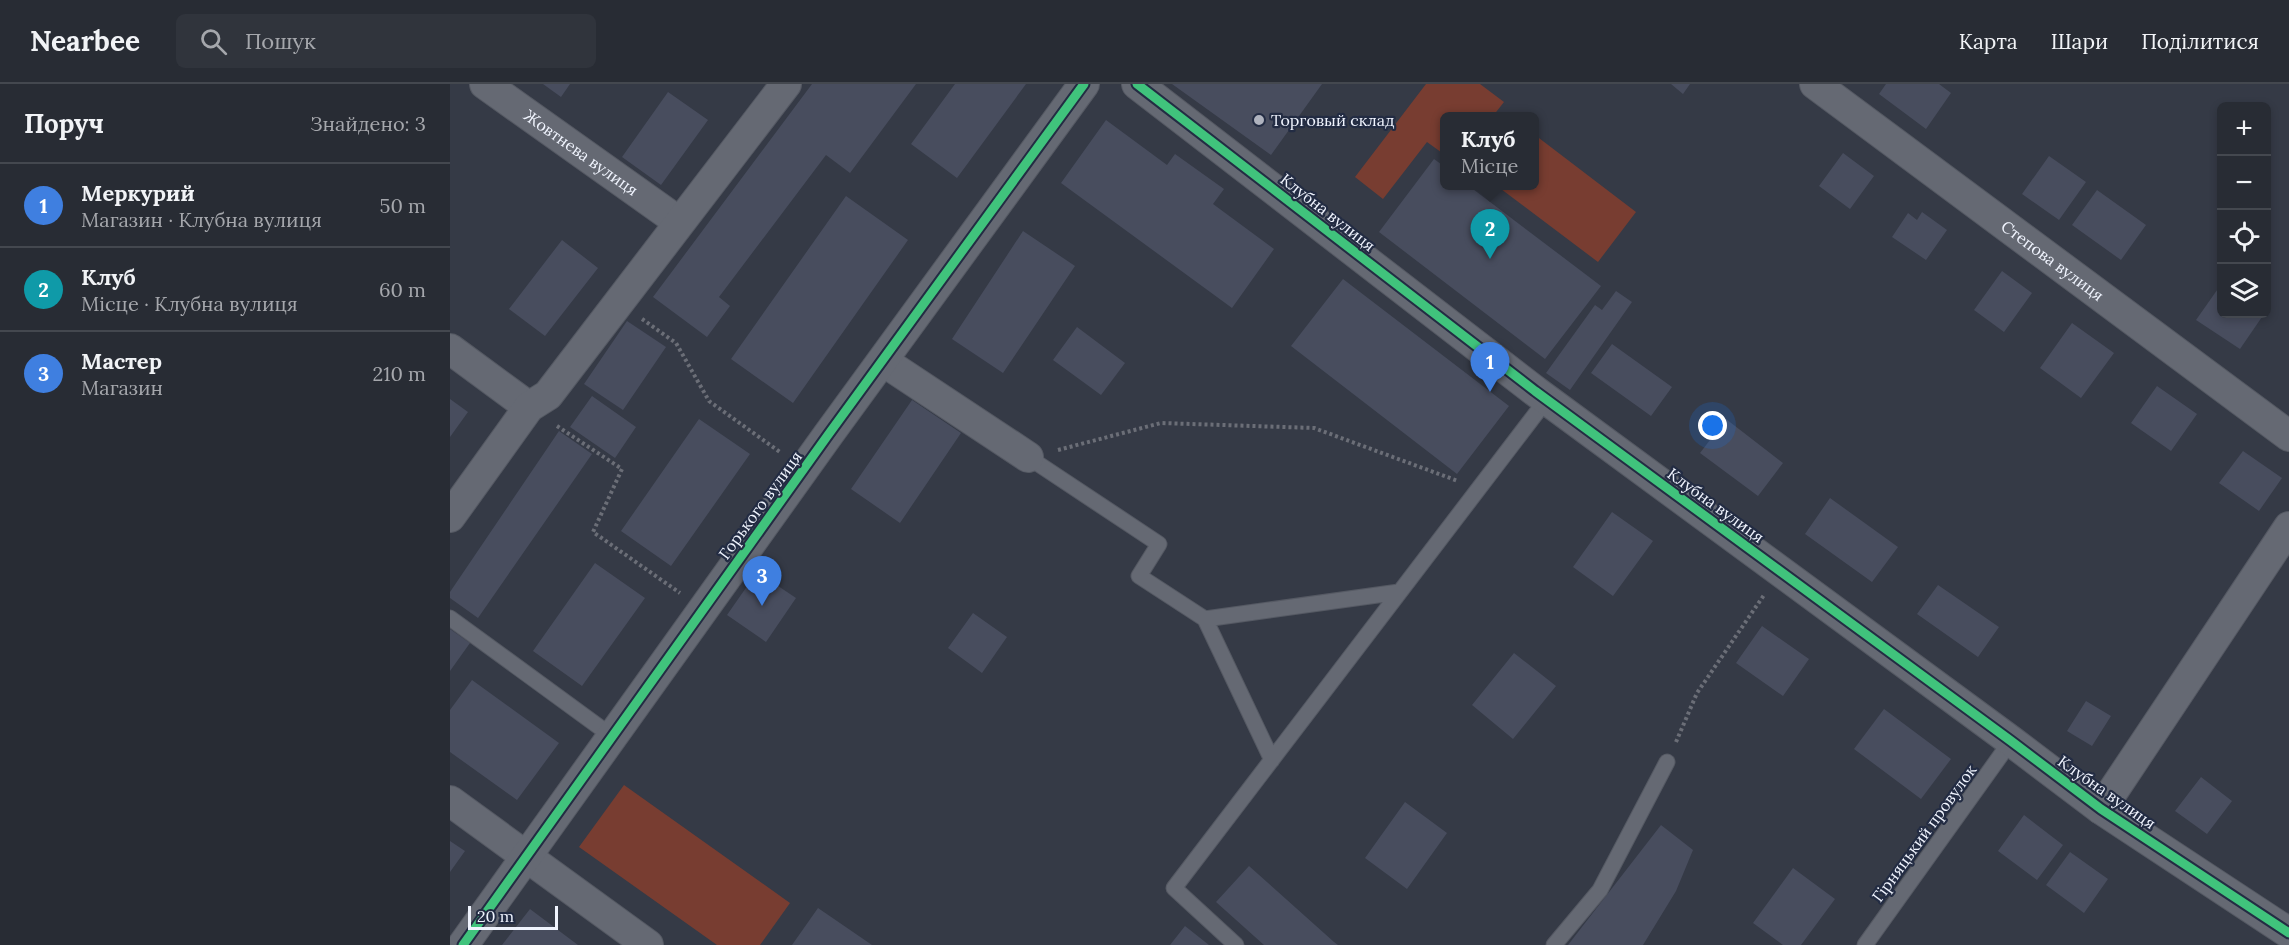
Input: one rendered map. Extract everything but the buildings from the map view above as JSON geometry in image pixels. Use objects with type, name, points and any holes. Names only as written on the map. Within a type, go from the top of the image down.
[{"type":"street","name":"Жовтнева вулиця","points":[[485,84],[679,222]]},
{"type":"street","points":[[450,517],[529,407],[548,395],[786,84]]},
{"type":"street","name":"Горького вулиця","points":[[463,945],[882,360],[1084,84]]},
{"type":"street","name":"Клубна вулиця","points":[[1137,84],[1547,399],[2101,809],[2289,933]]},
{"type":"street","name":"Степова вулиця","points":[[1815,84],[2289,436]]},
{"type":"street","points":[[450,349],[529,407]]},
{"type":"street","points":[[882,360],[1028,457]]},
{"type":"street","points":[[2101,809],[2289,527]]},
{"type":"street","points":[[450,801],[648,945]]},
{"type":"lane","points":[[1236,945],[1174,888],[1547,399]]},
{"type":"lane","points":[[1028,457],[1159,544],[1139,576],[1205,619],[1272,760]]},
{"type":"lane","points":[[1205,619],[1399,592]]},
{"type":"lane","points":[[450,618],[613,737]]},
{"type":"lane","name":"Гірняцький провулок","points":[[1865,945],[2011,741]]},
{"type":"lane","points":[[1554,945],[1600,890],[1667,762]]},
{"type":"path","points":[[619,303],[676,343],[709,401],[787,456]]},
{"type":"path","points":[[529,407],[622,469],[593,532],[686,598]]},
{"type":"path","points":[[1028,457],[1161,423],[1314,428],[1466,484]]},
{"type":"path","points":[[1667,762],[1697,693],[1780,572]]},
{"type":"shaded area","points":[[1426,84],[1480,84],[1504,102],[1496,112],[1440,112],[1440,151],[1427,142],[1383,199],[1355,177]]},
{"type":"shaded area","points":[[1539,138],[1636,212],[1598,262],[1502,190],[1539,190]]},
{"type":"shaded area","points":[[624,785],[790,903],[760,945],[717,945],[579,847]]},
{"type":"cycle path","points":[[463,945],[828,435],[1084,84]]},
{"type":"cycle path","points":[[1137,84],[1535,391],[2101,809],[2289,933]]},
{"type":"place","name":"Торговый склад","points":[[1259,120]]},
{"type":"place","name":"Клуб","points":[[1490,259]]},
{"type":"place","name":"Меркурий","points":[[1490,392]]},
{"type":"place","name":"Мастер","points":[[762,606]]}]
